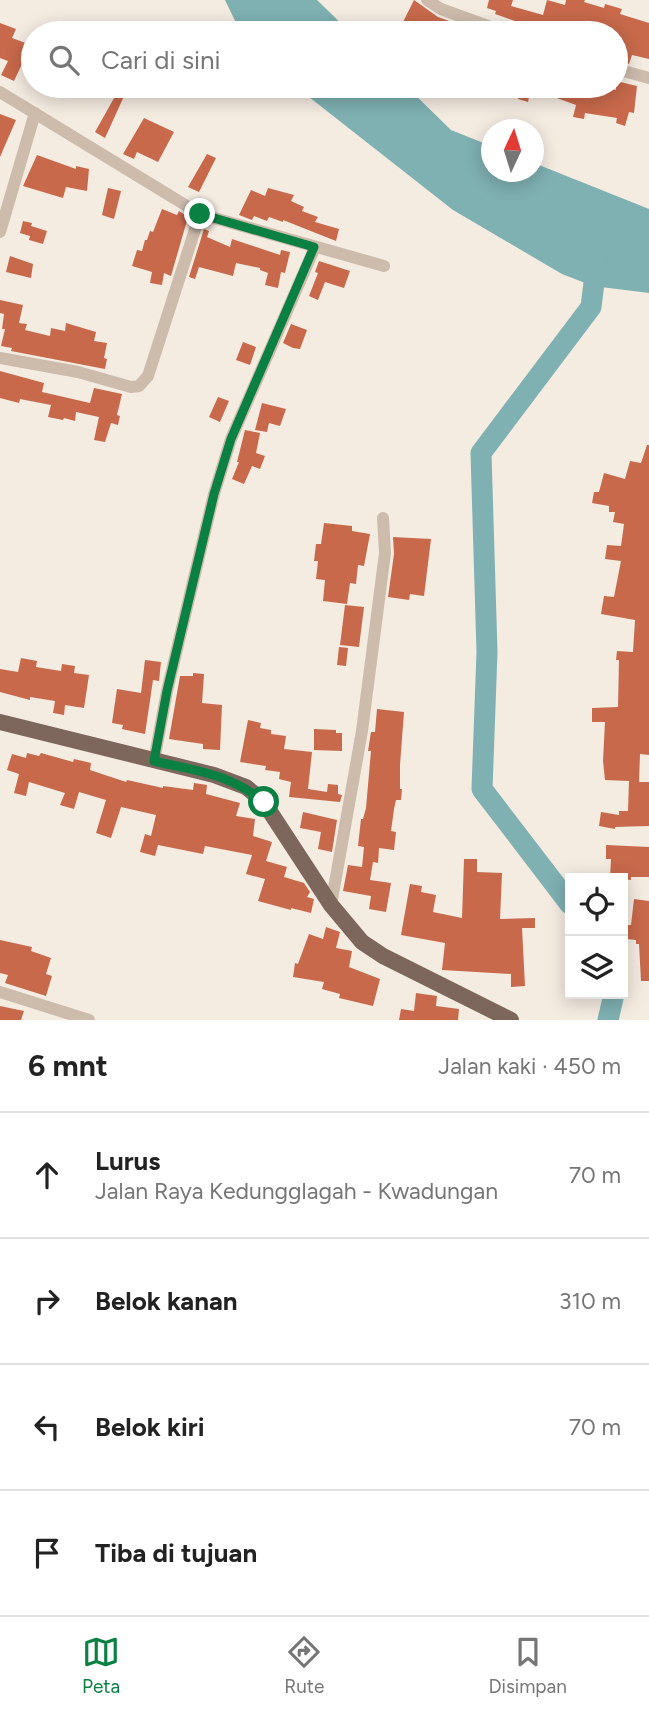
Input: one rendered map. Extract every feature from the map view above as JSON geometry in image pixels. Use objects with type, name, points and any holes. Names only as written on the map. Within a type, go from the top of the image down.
[{"type":"main road","points":[[0,722],[231,780],[246,787],[264,802],[331,905],[362,942],[383,956],[512,1020]]},
{"type":"street","points":[[427,0],[441,9],[474,21]]},
{"type":"street","points":[[628,72],[649,78]]},
{"type":"street","points":[[0,92],[200,214],[384,266]]},
{"type":"street","points":[[0,232],[35,113]]},
{"type":"street","points":[[0,358],[78,372],[131,387],[139,386],[148,376],[200,214]]},
{"type":"street","points":[[154,761],[167,691],[214,494],[231,439],[314,247]]},
{"type":"street","points":[[331,905],[362,731],[384,553],[383,518]]},
{"type":"street","points":[[0,992],[89,1020]]},
{"type":"water","points":[[225,0],[317,0],[339,21],[235,21]]},
{"type":"water","points":[[310,98],[418,98],[451,130],[481,142],[481,182],[544,182],[544,167],[649,209],[649,293],[593,286],[562,274],[453,210]]},
{"type":"building","points":[[414,0],[438,17],[449,21],[404,21]]},
{"type":"building","points":[[489,0],[513,0],[511,6],[543,15],[547,0],[565,5],[566,0],[585,0],[584,2],[604,8],[605,4],[622,9],[620,14],[649,23],[649,59],[632,55],[628,64],[628,21],[515,21],[487,8]]},
{"type":"building","points":[[0,23],[16,29],[12,38],[21,41],[21,66],[14,81],[1,75],[8,61],[0,58]]},
{"type":"building","points":[[628,84],[637,86],[634,113],[629,112],[625,126],[616,123],[617,118],[585,113],[584,119],[573,117],[576,105],[557,98],[628,98]]},
{"type":"building","points":[[114,98],[123,98],[105,138],[95,132]]},
{"type":"building","points":[[0,114],[16,120],[0,157]]},
{"type":"building","points":[[144,118],[174,132],[158,162],[137,152],[134,159],[123,154]]},
{"type":"building","points":[[207,154],[216,158],[199,192],[188,187]]},
{"type":"building","points":[[37,155],[76,169],[76,166],[89,169],[87,191],[66,187],[63,198],[23,186]]},
{"type":"building","points":[[108,188],[121,191],[114,219],[102,215]]},
{"type":"building","points":[[268,188],[294,195],[291,201],[304,207],[302,211],[318,217],[315,222],[339,229],[336,241],[283,220],[269,217],[267,221],[254,216],[252,220],[239,215],[251,190],[265,196]]},
{"type":"building","points":[[162,209],[177,215],[179,211],[188,217],[171,276],[164,273],[162,285],[150,283],[152,272],[132,266],[137,250],[142,251]]},
{"type":"building","points":[[23,221],[47,231],[43,244],[29,240],[30,236],[20,233]]},
{"type":"building","points":[[204,229],[209,231],[207,237],[230,247],[232,239],[280,255],[281,250],[290,252],[285,273],[281,272],[278,288],[265,285],[268,273],[260,268],[236,263],[233,276],[199,267],[195,279],[189,277]]},
{"type":"building","points":[[10,256],[33,264],[31,278],[6,272]]},
{"type":"building","points":[[319,261],[350,271],[344,288],[325,282],[318,300],[309,296],[318,273],[315,272]]},
{"type":"building","points":[[0,300],[23,305],[19,323],[27,324],[25,330],[50,336],[51,328],[65,331],[66,323],[96,332],[94,341],[107,343],[105,369],[11,351],[12,348],[1,346],[5,329],[2,329],[4,314],[0,313]]},
{"type":"building","points":[[291,324],[307,330],[300,349],[283,343]]},
{"type":"building","points":[[243,342],[256,347],[250,365],[236,360]]},
{"type":"building","points":[[0,371],[44,383],[42,392],[90,403],[94,388],[122,394],[117,415],[120,416],[118,425],[111,423],[105,442],[94,440],[99,417],[76,412],[75,421],[63,420],[48,417],[51,405],[20,399],[19,403],[0,398]]},
{"type":"building","points":[[218,397],[229,401],[220,422],[209,417]]},
{"type":"building","points":[[262,403],[286,409],[280,426],[269,423],[267,432],[255,430]]},
{"type":"building","points":[[245,430],[260,433],[256,453],[265,456],[260,469],[252,466],[244,484],[232,479],[239,462]]},
{"type":"building","points":[[647,445],[649,755],[640,754],[639,782],[649,782],[649,826],[615,829],[599,826],[601,812],[619,815],[619,811],[628,811],[629,781],[605,780],[605,722],[592,722],[592,708],[618,707],[617,651],[633,652],[635,620],[601,614],[604,596],[614,597],[621,561],[605,559],[607,545],[621,546],[624,524],[613,522],[615,512],[609,512],[609,506],[592,503],[594,492],[599,492],[604,473],[625,479],[630,461],[641,463]]},
{"type":"building","points":[[324,523],[352,526],[352,531],[370,534],[364,566],[358,565],[356,584],[350,583],[347,604],[323,601],[325,580],[316,579],[316,544],[321,544]]},
{"type":"building","points":[[393,537],[431,539],[424,596],[410,594],[409,600],[388,597],[394,554]]},
{"type":"building","points":[[345,605],[364,607],[359,647],[340,645]]},
{"type":"building","points":[[339,647],[348,648],[346,666],[337,665]]},
{"type":"building","points":[[21,658],[37,661],[36,667],[61,671],[62,664],[75,666],[74,673],[89,675],[84,708],[65,705],[64,715],[53,713],[55,701],[30,697],[30,700],[0,692],[0,669],[18,672]]},
{"type":"building","points":[[145,660],[161,662],[159,681],[153,680],[145,734],[122,729],[123,725],[112,723],[117,689],[141,693]]},
{"type":"building","points":[[193,673],[204,674],[202,703],[222,705],[220,750],[203,749],[203,744],[169,739],[180,676],[193,676]]},
{"type":"building","points":[[377,709],[404,712],[400,765],[401,800],[396,800],[391,831],[396,832],[394,850],[379,848],[378,863],[373,862],[370,880],[391,883],[386,912],[369,909],[371,896],[343,891],[348,865],[362,867],[364,847],[358,846],[361,819],[366,808],[371,751],[368,751],[371,732],[375,732]]},
{"type":"building","points":[[248,720],[261,723],[260,728],[271,730],[271,734],[286,736],[284,749],[312,752],[308,789],[327,792],[328,784],[338,785],[338,794],[342,795],[340,802],[289,797],[291,782],[279,779],[280,772],[265,770],[266,766],[240,762]]},
{"type":"building","points":[[314,729],[336,730],[336,733],[342,733],[342,751],[314,750]]},
{"type":"building","points":[[27,753],[39,756],[41,753],[73,762],[74,759],[91,763],[90,770],[126,782],[127,780],[163,788],[193,790],[194,783],[207,785],[206,794],[240,803],[236,816],[255,819],[253,836],[272,842],[266,861],[287,867],[284,877],[304,883],[310,892],[307,897],[314,899],[311,913],[258,901],[265,879],[246,874],[252,855],[205,846],[203,854],[158,845],[155,856],[140,852],[145,834],[151,836],[156,815],[121,807],[111,838],[96,833],[106,800],[79,792],[74,809],[60,805],[65,793],[29,782],[26,796],[14,793],[19,774],[7,770],[12,754],[26,758]]},
{"type":"building","points":[[303,812],[337,820],[332,852],[318,849],[321,832],[300,828]]},
{"type":"building","points":[[606,845],[649,847],[649,877],[631,877],[631,880],[628,880],[628,873],[610,873],[611,859],[606,859]]},
{"type":"building","points":[[464,859],[477,859],[477,872],[502,873],[500,919],[535,918],[535,928],[522,928],[525,986],[511,987],[511,974],[442,970],[445,943],[401,935],[410,884],[422,886],[421,892],[436,895],[433,912],[462,918]]},
{"type":"building","points":[[634,899],[649,901],[649,981],[641,981],[639,944],[636,944],[636,940],[628,939],[628,925],[631,925]]},
{"type":"building","points":[[326,927],[340,932],[336,948],[352,951],[349,967],[380,979],[373,1006],[339,998],[340,994],[322,989],[324,982],[293,977],[295,963],[298,964],[309,934],[323,939]]},
{"type":"building","points":[[0,940],[32,947],[31,951],[51,958],[46,974],[52,976],[46,996],[5,983],[8,975],[0,973]]},
{"type":"building","points":[[416,993],[437,996],[436,1006],[459,1009],[458,1020],[399,1020],[401,1009],[414,1011]]},
{"type":"building","points":[[0,1006],[24,1011],[21,1020],[0,1020]]},
{"type":"waterway","points":[[565,897],[482,789],[487,652],[481,453],[591,307],[597,259]]},
{"type":"waterway","points":[[608,1020],[613,999]]},
{"type":"route","points":[[200,214],[314,247],[231,439],[214,494],[167,691],[154,761],[231,780],[246,787],[264,802]]}]
